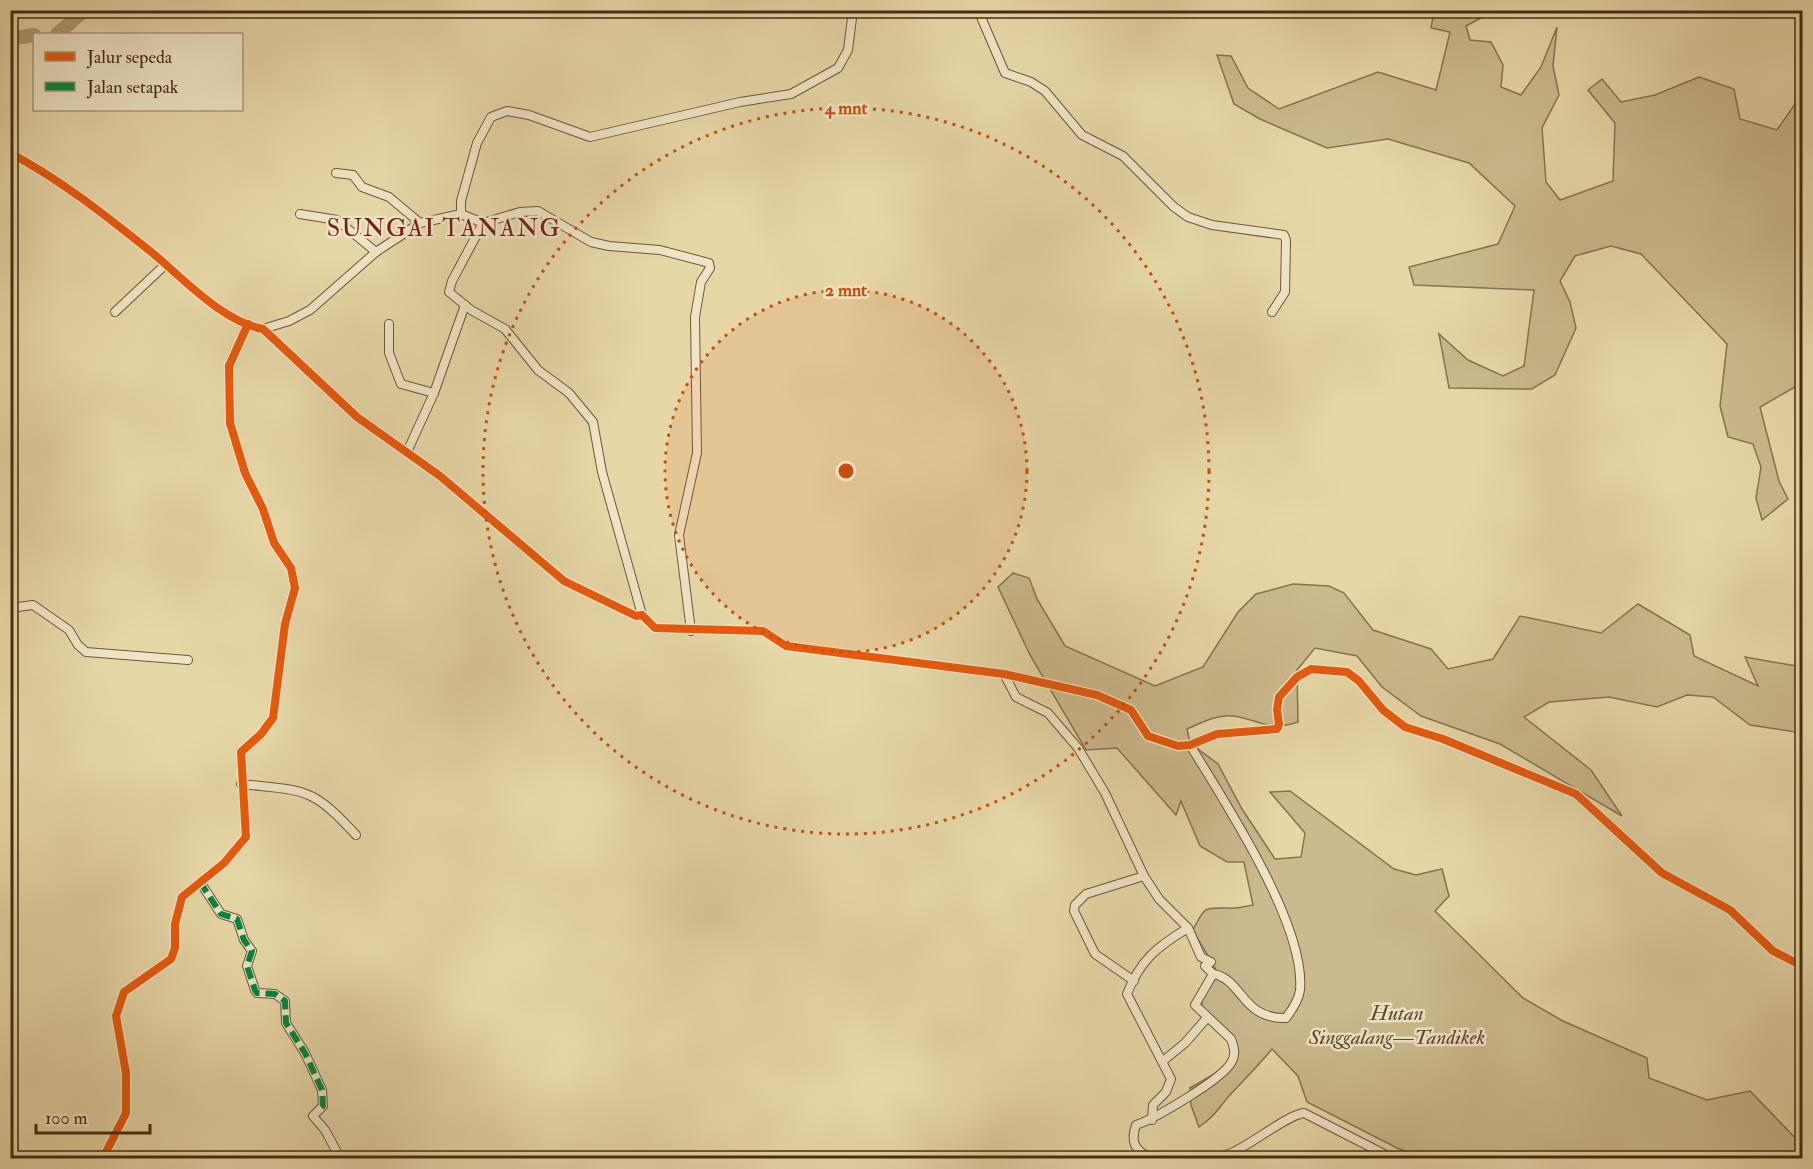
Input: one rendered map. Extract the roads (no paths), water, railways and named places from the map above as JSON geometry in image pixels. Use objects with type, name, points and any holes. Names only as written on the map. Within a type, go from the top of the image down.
[{"type":"street","points":[[461,214],[461,201],[477,142],[491,117],[507,111],[530,115],[590,137],[740,102],[791,94],[838,68],[848,50],[853,10]]},
{"type":"street","points":[[978,10],[1005,73],[1031,82],[1045,91],[1079,132],[1123,156],[1179,212],[1203,223],[1284,235],[1286,240],[1285,292],[1272,312]]},
{"type":"street","points":[[10,153],[63,182],[211,303],[248,324],[263,329],[357,417],[440,476],[564,581],[636,616],[642,615]]},
{"type":"street","points":[[336,173],[353,176],[363,187],[389,197],[420,223]]},
{"type":"street","points":[[263,329],[289,321],[310,310],[376,252],[420,223],[461,214],[483,223],[520,212],[538,211],[591,242],[609,246],[660,250],[708,263],[710,268],[701,282],[695,317],[697,453],[679,535],[691,631]]},
{"type":"street","points":[[300,214],[337,220],[376,252]]},
{"type":"street","points":[[483,223],[449,292],[465,305],[505,329],[538,370],[569,393],[592,422],[602,472],[642,615],[655,628],[691,631],[764,631],[786,646],[1004,674],[1097,695],[1131,710],[1148,736],[1168,744],[1190,745],[1217,734],[1277,729],[1279,724],[1276,710],[1279,697],[1297,676],[1311,669],[1347,672],[1353,675],[1383,710],[1405,728],[1443,739],[1576,794],[1662,873],[1730,910],[1773,951],[1803,966]]},
{"type":"street","points":[[115,312],[166,264]]},
{"type":"street","points":[[407,452],[434,393],[465,305]]},
{"type":"street","points":[[103,1158],[126,1113],[127,1082],[116,1016],[122,998],[130,986],[164,966],[171,959],[175,948],[175,924],[179,904],[187,891],[224,863],[246,837],[241,752],[261,734],[273,718],[285,624],[295,588],[291,568],[274,543],[263,509],[245,473],[230,423],[229,366],[248,324]]},
{"type":"street","points":[[390,324],[389,353],[401,384],[434,393]]},
{"type":"street","points":[[10,608],[33,605],[69,630],[78,645],[86,652],[98,655],[188,660]]},
{"type":"street","points":[[1004,674],[1016,697],[1048,713],[1078,748],[1105,792],[1144,876],[1159,899],[1188,928],[1201,957],[1210,962],[1205,966],[1213,974],[1230,984],[1253,1010],[1271,1018],[1286,1018],[1293,1009],[1300,991],[1293,940],[1257,857],[1190,745]]},
{"type":"street","points":[[242,784],[291,789],[314,795],[356,835]]},
{"type":"street","points":[[1134,981],[1095,954],[1074,911],[1075,906],[1086,894],[1144,876]]},
{"type":"street","points":[[200,882],[221,914],[237,918],[244,940],[252,951],[247,966],[255,990],[275,994],[285,1001],[286,1023],[305,1053],[322,1090],[323,1106],[313,1116],[326,1130],[340,1158]]},
{"type":"street","points":[[1152,1120],[1153,1105],[1170,1087],[1171,1079],[1127,994],[1138,971],[1159,946],[1188,928]]},
{"type":"street","points":[[1213,974],[1195,1005],[1206,1019],[1230,1039],[1235,1055],[1225,1071],[1152,1120],[1136,1125],[1132,1136],[1134,1146],[1141,1154],[1151,1158],[1219,1157],[1232,1153],[1281,1125],[1290,1116],[1304,1113],[1392,1158]]},
{"type":"street","points":[[1163,1061],[1185,1043],[1206,1019]]},
{"type":"waterway","points":[[58,33],[85,10]]},
{"type":"waterway","points":[[10,39],[33,35]]},
{"type":"district","name":"SUNGAI TANANG","points":[[444,228]]},
{"type":"park label","name":"Hutan Singgalang—Tandikek","points":[[1397,1025]]}]
